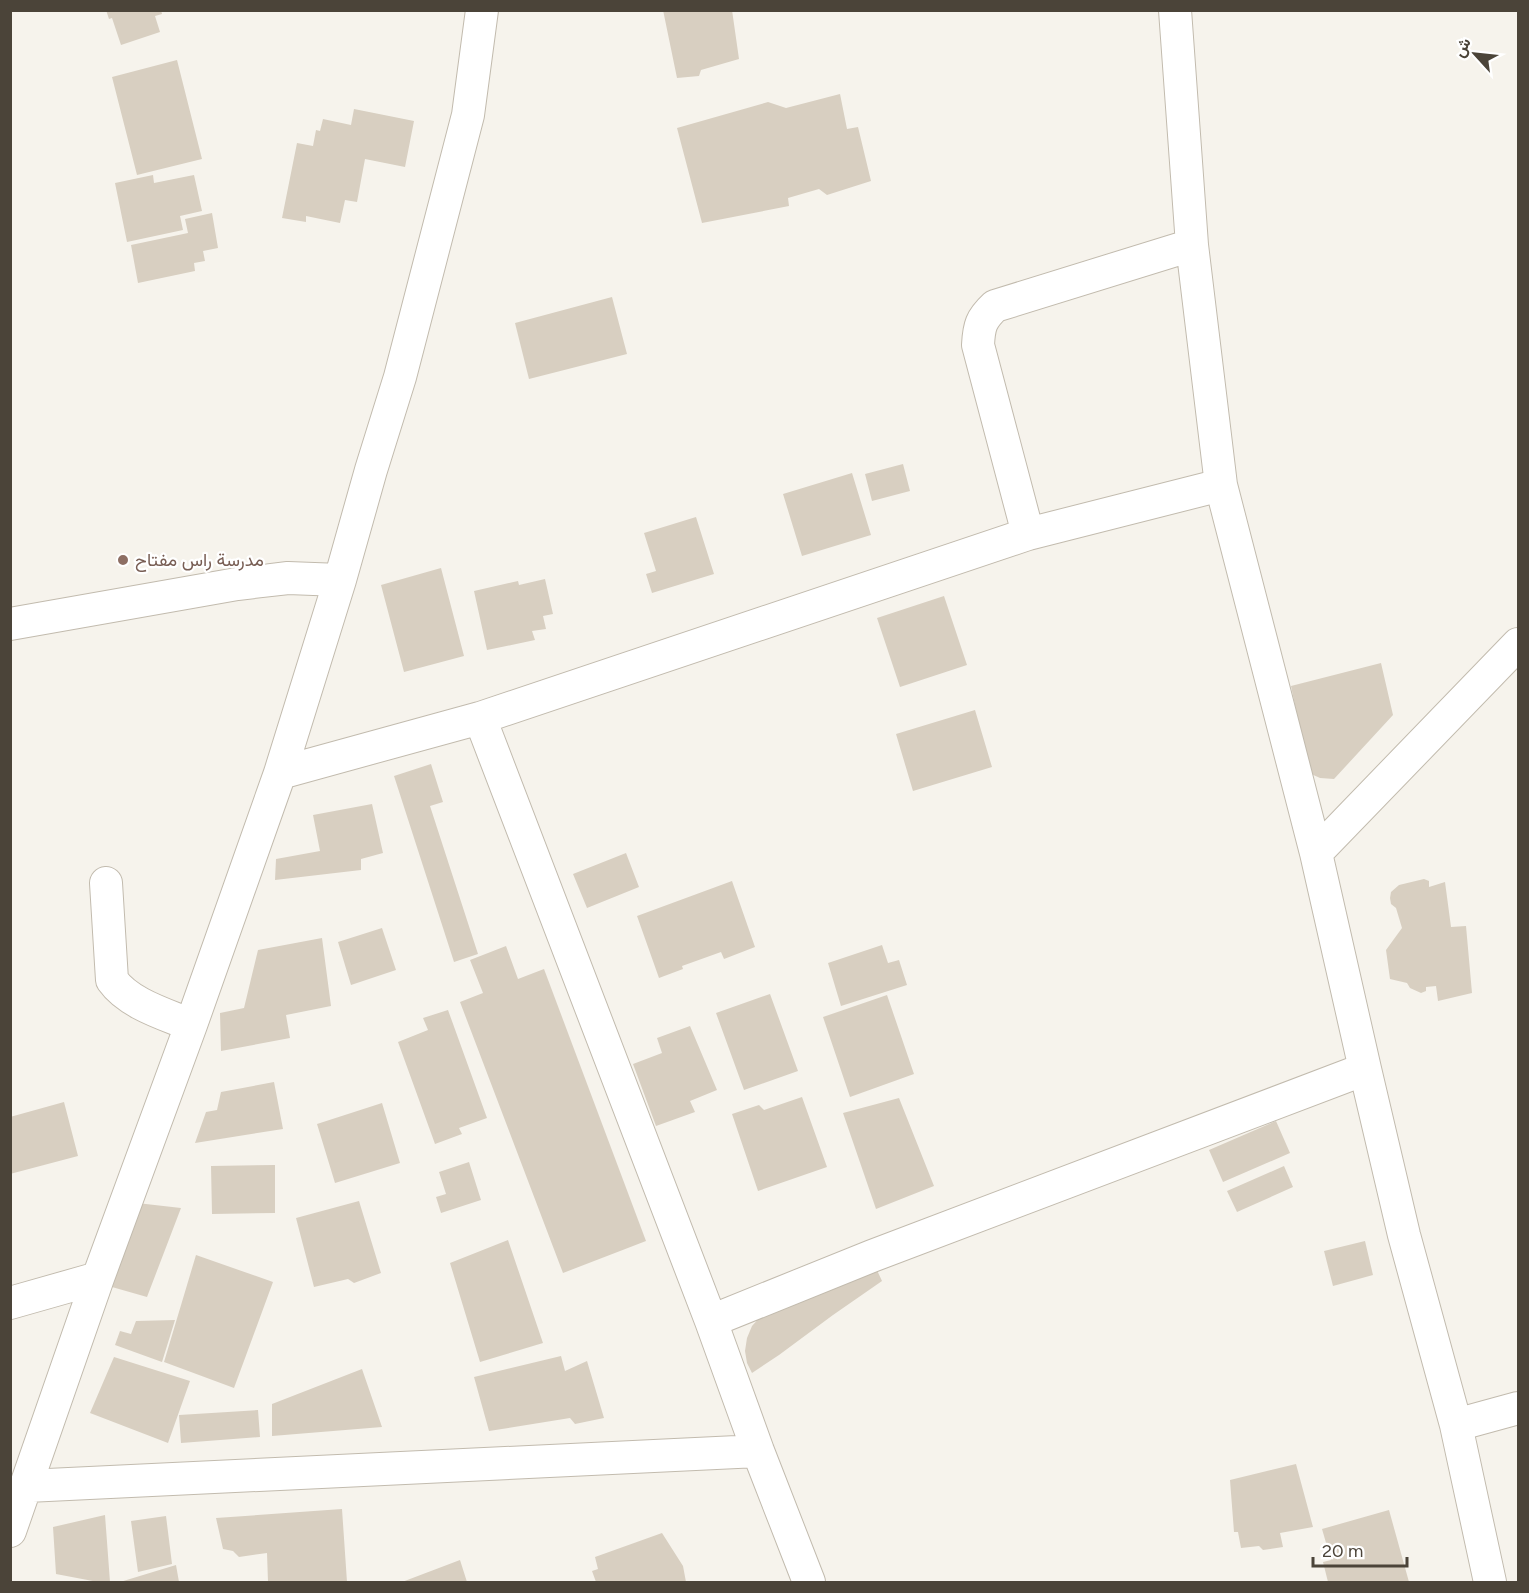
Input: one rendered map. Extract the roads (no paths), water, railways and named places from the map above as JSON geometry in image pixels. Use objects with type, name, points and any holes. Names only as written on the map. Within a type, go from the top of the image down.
[{"type":"street","points":[[10,1531],[98,1278],[280,773],[340,580],[400,377],[465,126],[482,10]]},
{"type":"street","points":[[1175,10],[1192,244],[1221,485],[1316,853],[1404,1234],[1456,1425],[1490,1582]]},
{"type":"street","points":[[1028,534],[978,345],[979,329],[985,316],[995,306],[1192,244]]},
{"type":"street","points":[[280,773],[480,718],[1028,534],[1221,485]]},
{"type":"street","points":[[10,624],[237,584],[288,578],[340,580]]},
{"type":"street","points":[[1316,853],[1518,644]]},
{"type":"street","points":[[480,718],[809,1582]]},
{"type":"street","points":[[106,883],[112,980],[129,998],[191,1025]]},
{"type":"street","points":[[711,1320],[883,1252],[1365,1069]]},
{"type":"street","points":[[10,1303],[98,1278]]},
{"type":"street","points":[[1456,1425],[1518,1408]]},
{"type":"street","points":[[27,1486],[758,1451]]},
{"type":"place","name":"مدرسة راس مفتاح","points":[[123,560]]}]
